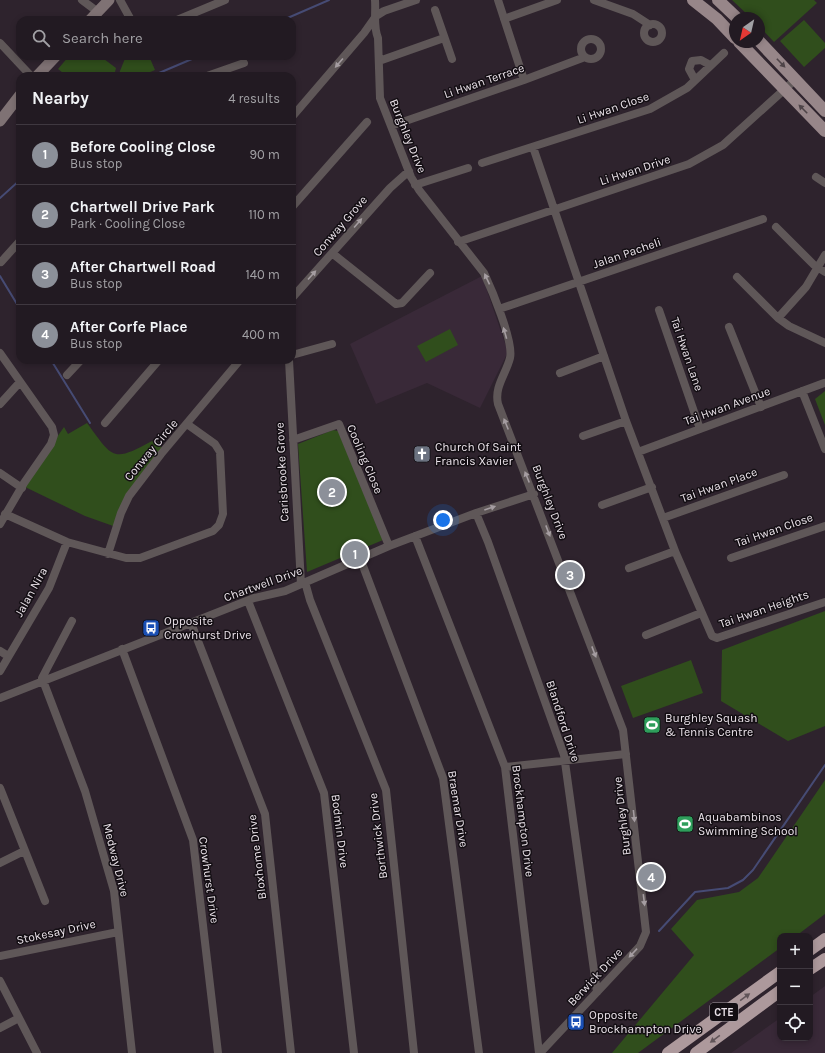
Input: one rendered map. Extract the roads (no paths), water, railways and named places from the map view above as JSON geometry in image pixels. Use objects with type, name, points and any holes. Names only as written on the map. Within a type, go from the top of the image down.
[{"type":"highway","points":[[813,948],[825,939]]},
{"type":"highway","points":[[813,967],[825,958]]},
{"type":"highway","name":"CTE","points":[[668,1053],[777,974]]},
{"type":"highway","name":"CTE","points":[[696,1053],[777,994]]},
{"type":"main road","points":[[693,0],[717,19],[729,32]]},
{"type":"main road","points":[[718,0],[731,12]]},
{"type":"main road","points":[[765,47],[825,111]]},
{"type":"main road","points":[[744,48],[783,90],[825,131]]},
{"type":"street","points":[[82,0],[94,16],[109,0]]},
{"type":"street","points":[[120,0],[129,16]]},
{"type":"street","points":[[187,16],[225,0]]},
{"type":"street","name":"Burghley Drive","points":[[374,0],[376,16],[375,23],[378,38],[379,92],[390,126],[415,185],[458,242],[484,273],[499,309],[510,354],[499,387],[497,400],[623,730],[646,932]]},
{"type":"street","points":[[296,112],[364,33],[376,16],[384,11],[416,0]]},
{"type":"street","points":[[498,0],[524,80]]},
{"type":"street","points":[[504,19],[557,0]]},
{"type":"street","points":[[594,0],[627,12],[650,25]]},
{"type":"street","points":[[435,10],[452,59]]},
{"type":"street","points":[[364,33],[370,33],[378,38]]},
{"type":"street","points":[[378,61],[444,38]]},
{"type":"street","points":[[0,43],[27,72]]},
{"type":"street","name":"Li Hwan Close","points":[[482,163],[650,109],[676,96],[724,53]]},
{"type":"street","name":"Li Hwan Terrace","points":[[390,126],[524,80],[585,57]]},
{"type":"street","points":[[42,72],[52,60]]},
{"type":"street","points":[[695,80],[689,69],[692,61],[701,60],[710,65]]},
{"type":"street","points":[[218,72],[244,62]]},
{"type":"street","name":"Li Hwan Drive","points":[[458,242],[679,168],[705,156],[730,138],[796,79]]},
{"type":"street","points":[[0,121],[16,100]]},
{"type":"street","points":[[0,112],[7,105],[12,104]]},
{"type":"street","points":[[296,202],[367,122]]},
{"type":"street","points":[[533,147],[553,210]]},
{"type":"street","points":[[415,185],[468,168]]},
{"type":"street","name":"Conway Grove","points":[[296,294],[390,188],[408,171]]},
{"type":"street","points":[[816,177],[825,183]]},
{"type":"street","name":"Tai Hwan Heights","points":[[553,210],[626,421],[675,551],[712,636],[717,638],[825,602]]},
{"type":"street","name":"Jalan Pacheli","points":[[499,309],[579,283],[763,219]]},
{"type":"street","points":[[776,227],[822,270]]},
{"type":"street","points":[[2,262],[16,246]]},
{"type":"street","points":[[332,253],[396,304],[402,303],[430,273]]},
{"type":"street","points":[[778,318],[822,270],[825,255]]},
{"type":"street","points":[[737,278],[778,318],[789,326],[825,343]]},
{"type":"street","name":"Tai Hwan Lane","points":[[659,310],[700,429]]},
{"type":"street","points":[[729,327],[761,407]]},
{"type":"street","points":[[296,354],[332,344]]},
{"type":"street","points":[[0,354],[52,427],[54,435],[51,444],[0,524]]},
{"type":"street","points":[[560,373],[604,356]]},
{"type":"street","points":[[67,375],[78,364]]},
{"type":"street","points":[[105,423],[156,364]]},
{"type":"street","points":[[187,424],[237,364]]},
{"type":"street","name":"Carisbrooke Grove","points":[[289,364],[303,583]]},
{"type":"street","points":[[0,404],[20,382]]},
{"type":"street","name":"Tai Hwan Avenue","points":[[638,452],[824,383]]},
{"type":"street","points":[[802,391],[825,449]]},
{"type":"street","points":[[583,436],[626,421]]},
{"type":"street","name":"Conway Circle","points":[[5,514],[68,542],[108,554],[121,557],[140,558],[210,533],[219,525],[223,514],[219,450],[215,444],[187,424],[129,496],[121,513],[108,554]]},
{"type":"street","name":"Cooling Close","points":[[293,440],[339,424],[389,546]]},
{"type":"street","points":[[0,473],[22,488]]},
{"type":"street","name":"Tai Hwan Place","points":[[663,518],[784,475]]},
{"type":"street","points":[[602,505],[652,488]]},
{"type":"street","name":"Chartwell Drive","points":[[0,698],[248,601],[285,591],[415,536],[476,513],[534,494]]},
{"type":"street","name":"Blandford Drive","points":[[476,513],[488,542],[565,759],[597,992]]},
{"type":"street","name":"Tai Hwan Close","points":[[731,558],[825,526]]},
{"type":"street","name":"Brockhampton Drive","points":[[415,536],[505,767],[540,1053]]},
{"type":"street","name":"Jalan Nira","points":[[0,671],[49,588],[68,542]]},
{"type":"street","points":[[629,568],[675,551]]},
{"type":"street","name":"Braemar Drive","points":[[360,558],[443,778],[479,1053]]},
{"type":"street","name":"Borthwick Drive","points":[[303,583],[386,790],[414,1053]]},
{"type":"street","name":"Bodmin Drive","points":[[248,601],[324,793],[354,1053]]},
{"type":"street","name":"Tai Hwan Heights","points":[[646,634],[701,613]]},
{"type":"street","points":[[42,681],[42,678],[72,621]]},
{"type":"street","name":"Bloxhome Drive","points":[[191,623],[265,814],[291,1053]]},
{"type":"street","name":"Crowhurst Drive","points":[[122,649],[193,840],[218,1053]]},
{"type":"street","points":[[0,651],[8,656]]},
{"type":"street","name":"Medway Drive","points":[[42,681],[85,791],[114,891],[132,1053]]},
{"type":"street","points":[[505,767],[565,759],[626,754]]},
{"type":"street","points":[[0,788],[45,901]]},
{"type":"street","points":[[0,863],[24,851]]},
{"type":"street","name":"Stokesay Drive","points":[[0,956],[118,932]]},
{"type":"street","name":"Berwick Drive","points":[[540,1053],[640,946],[646,932]]},
{"type":"street","points":[[0,981],[37,1053]]},
{"type":"street","points":[[0,1028],[19,1018]]},
{"type":"waterway","points":[[292,16],[329,0]]},
{"type":"waterway","points":[[161,72],[190,60]]},
{"type":"waterway","points":[[0,198],[16,184]]},
{"type":"waterway","points":[[0,276],[16,302]]},
{"type":"waterway","points":[[53,364],[90,423]]},
{"type":"waterway","points":[[659,931],[695,892],[728,888],[743,880],[753,870],[825,765]]},
{"type":"place","name":"Church Of Saint Francis Xavier","points":[[422,454]]},
{"type":"place","name":"Chartwell Drive Park","points":[[332,492]]},
{"type":"place","name":"Before Cooling Close","points":[[355,554]]},
{"type":"place","name":"After Chartwell Road","points":[[570,575]]},
{"type":"place","name":"Opposite Crowhurst Drive","points":[[151,628]]},
{"type":"place","name":"Burghley Squash & Tennis Centre","points":[[652,725]]},
{"type":"place","name":"Aquabambinos Swimming School","points":[[685,824]]},
{"type":"place","name":"After Corfe Place","points":[[651,877]]},
{"type":"place","name":"Opposite Brockhampton Drive","points":[[576,1022]]}]
